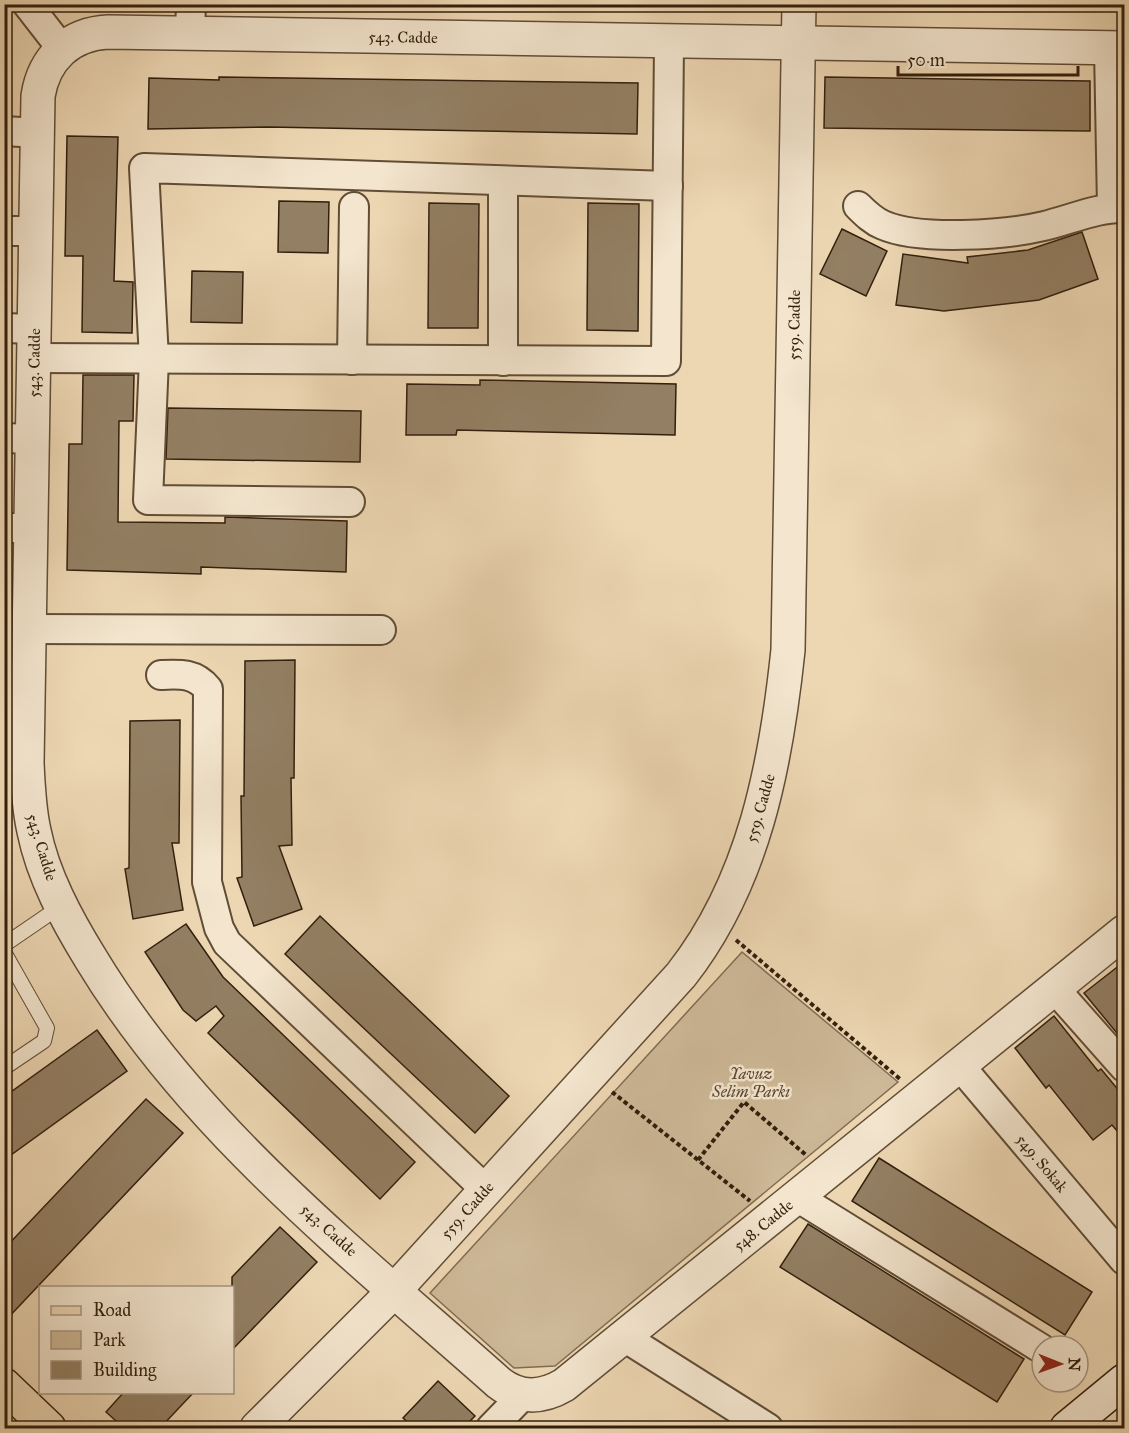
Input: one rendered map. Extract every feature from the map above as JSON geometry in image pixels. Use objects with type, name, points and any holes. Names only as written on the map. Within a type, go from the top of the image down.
[{"type":"main road","points":[[4,1385],[49,1428]]},
{"type":"street","points":[[27,4],[62,49]]},
{"type":"street","name":"559. Cadde","points":[[257,1428],[395,1290],[681,975],[716,923],[740,873],[764,798],[775,751],[788,650],[799,4]]},
{"type":"street","name":"543. Cadde","points":[[395,1290],[295,1200],[157,1057],[102,978],[61,906],[34,833],[16,748],[29,629],[18,528],[19,439],[24,338],[20,231],[38,133],[40,84],[47,66],[62,49],[78,38],[93,33],[190,19],[669,42],[1117,48]]},
{"type":"street","points":[[24,338],[154,359],[666,361],[669,42]]},
{"type":"street","points":[[858,206],[869,218],[885,226],[945,234],[1014,232],[1051,225],[1118,207],[1117,48]]},
{"type":"street","points":[[4,131],[38,133]]},
{"type":"street","points":[[350,502],[148,500],[154,359],[144,168],[668,186]]},
{"type":"street","points":[[503,180],[503,361]]},
{"type":"street","points":[[352,360],[354,207]]},
{"type":"street","points":[[29,629],[381,630]]},
{"type":"street","points":[[161,675],[183,674],[200,679],[208,689],[207,882],[219,928],[227,944],[486,1190]]},
{"type":"street","name":"548. Cadde","points":[[523,1395],[553,1392],[1125,932]]},
{"type":"street","points":[[1055,989],[1125,1067]]},
{"type":"street","name":"549. Sokak","points":[[960,1066],[1125,1260]]},
{"type":"street","points":[[797,1197],[1030,1342]]},
{"type":"street","points":[[395,1290],[499,1383],[523,1395],[491,1428]]},
{"type":"street","points":[[624,1336],[768,1428]]},
{"type":"street","points":[[1067,1428],[1125,1381]]},
{"type":"lane","points":[[4,945],[61,906]]},
{"type":"lane","points":[[4,951],[47,1028],[44,1041],[4,1068]]},
{"type":"path","points":[[716,923],[921,1096]]},
{"type":"path","points":[[591,1075],[771,1218]]},
{"type":"path","points":[[698,1160],[744,1102],[827,1173]]},
{"type":"green space","name":"Yavuz Selim Parkı","points":[[742,952],[898,1082],[555,1366],[514,1368],[430,1293]]},
{"type":"building","points":[[219,77],[638,83],[637,134],[268,127],[148,129],[149,78],[219,80]]},
{"type":"building","points":[[825,77],[1090,81],[1090,131],[824,128]]},
{"type":"building","points":[[67,136],[118,137],[114,281],[133,282],[132,333],[82,332],[83,256],[65,256]]},
{"type":"building","points":[[279,201],[329,202],[328,253],[278,252]]},
{"type":"building","points":[[429,203],[479,204],[478,328],[428,328]]},
{"type":"building","points":[[588,203],[639,204],[638,331],[587,330]]},
{"type":"building","points":[[842,229],[887,251],[866,296],[820,274]]},
{"type":"building","points":[[1082,232],[1098,279],[1039,300],[944,311],[896,305],[903,254],[968,263],[967,257],[1028,250]]},
{"type":"building","points":[[192,271],[243,272],[242,323],[191,322]]},
{"type":"building","points":[[83,375],[134,375],[133,421],[119,421],[118,522],[225,523],[225,517],[347,521],[346,572],[201,567],[201,574],[67,570],[69,444],[82,444]]},
{"type":"building","points":[[480,380],[676,384],[675,435],[457,430],[456,435],[406,435],[407,384],[480,385]]},
{"type":"building","points":[[168,408],[361,411],[360,462],[166,459]]},
{"type":"building","points":[[295,660],[294,778],[291,778],[292,845],[279,846],[302,909],[254,926],[237,878],[242,877],[241,796],[244,796],[245,661]]},
{"type":"building","points":[[180,720],[179,843],[172,843],[183,910],[133,919],[125,869],[129,868],[130,721]]},
{"type":"building","points":[[320,916],[509,1096],[475,1133],[285,954]]},
{"type":"building","points":[[186,924],[223,977],[415,1162],[380,1199],[208,1033],[224,1016],[216,1006],[196,1021],[183,1010],[145,952]]},
{"type":"building","points":[[1125,961],[1125,1043],[1084,993]]},
{"type":"building","points":[[1054,1016],[1098,1071],[1101,1069],[1125,1098],[1125,1140],[1112,1125],[1093,1140],[1049,1085],[1046,1088],[1015,1048]]},
{"type":"building","points":[[97,1030],[127,1071],[4,1160],[4,1097]]},
{"type":"building","points":[[146,1099],[183,1133],[4,1322],[4,1249]]},
{"type":"building","points":[[879,1158],[1092,1292],[1066,1334],[1063,1334],[852,1201]]},
{"type":"building","points":[[808,1224],[1024,1359],[997,1402],[780,1267]]},
{"type":"building","points":[[280,1227],[317,1262],[234,1348],[232,1277]]},
{"type":"building","points":[[438,1381],[475,1416],[463,1428],[414,1428],[403,1418]]},
{"type":"building","points":[[122,1394],[192,1394],[160,1428],[124,1428],[106,1412]]}]
